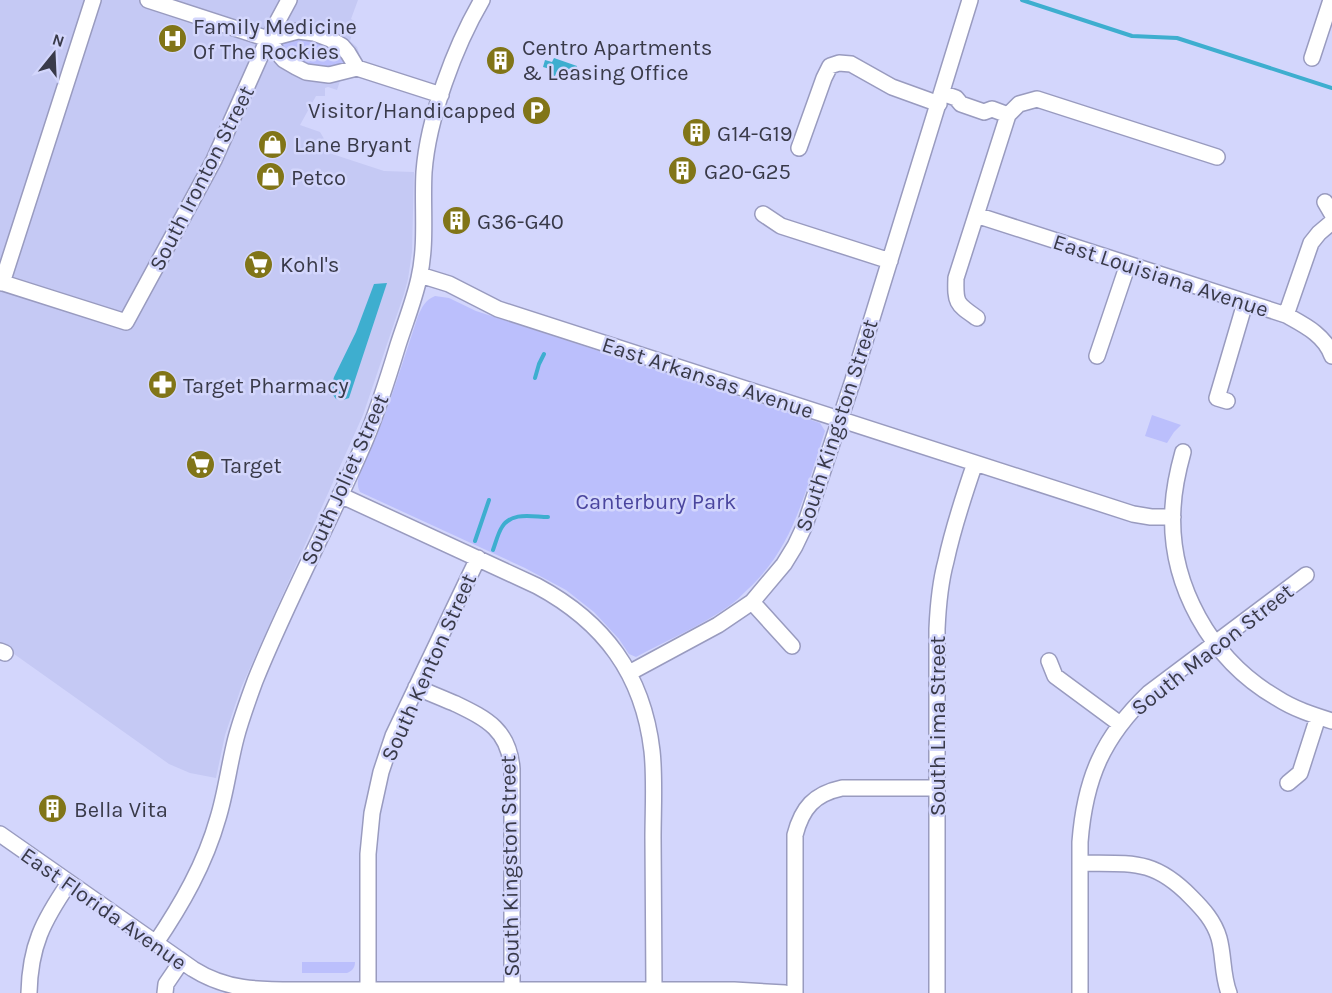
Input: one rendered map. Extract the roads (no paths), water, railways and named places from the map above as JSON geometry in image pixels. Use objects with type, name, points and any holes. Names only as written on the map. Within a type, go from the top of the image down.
[{"type":"street","points":[[1,282],[93,0]]},
{"type":"street","points":[[148,0],[268,39],[298,31],[314,33],[342,46],[357,68]]},
{"type":"street","name":"South Ironton Street","points":[[1,282],[126,322],[214,160],[268,39],[289,0]]},
{"type":"street","name":"South Joliet Street","points":[[155,944],[183,900],[204,857],[220,810],[238,732],[254,683],[373,422],[420,275],[424,236],[423,188],[430,134],[441,95],[458,50],[482,0]]},
{"type":"street","points":[[1312,58],[1331,0]]},
{"type":"street","name":"South Kingston Street","points":[[629,673],[718,625],[752,602],[770,583],[795,546],[805,525],[945,98],[969,2]]},
{"type":"street","points":[[268,39],[284,60],[306,72],[329,75],[357,68],[441,95]]},
{"type":"street","points":[[799,148],[824,78],[830,66],[839,63],[851,64],[892,87],[945,98],[984,111],[992,109],[1008,115]]},
{"type":"street","points":[[977,318],[959,306],[956,278],[1008,115],[1019,104],[1037,99],[1217,157]]},
{"type":"street","points":[[764,214],[781,226],[890,261]]},
{"type":"street","name":"East Louisiana Avenue","points":[[976,215],[1286,315],[1324,340],[1332,356]]},
{"type":"street","points":[[1286,315],[1311,243],[1318,232],[1332,222]]},
{"type":"street","points":[[1097,356],[1128,264]]},
{"type":"street","name":"East Arkansas Avenue","points":[[420,275],[449,284],[498,309],[840,420],[1133,514],[1173,517]]},
{"type":"street","points":[[1227,401],[1217,398],[1245,303]]},
{"type":"street","points":[[1183,453],[1175,484],[1174,539],[1183,582],[1201,622],[1227,658],[1243,674],[1287,704],[1325,719],[1300,773],[1288,783]]},
{"type":"street","name":"South Lima Street","points":[[937,993],[936,651],[938,607],[950,542],[975,463]]},
{"type":"street","points":[[340,495],[553,594],[580,613],[596,628],[629,673],[645,712],[652,754],[654,990]]},
{"type":"street","name":"South Kenton Street","points":[[368,990],[368,864],[372,813],[379,782],[393,736],[478,558]]},
{"type":"street","name":"South Macon Street","points":[[1080,993],[1082,818],[1085,797],[1108,741],[1120,724],[1149,693],[1306,575]]},
{"type":"street","points":[[752,602],[792,646]]},
{"type":"street","name":"South Macon Street","points":[[1049,661],[1055,676],[1120,724]]},
{"type":"street","name":"South Kingston Street","points":[[416,687],[487,720],[504,739],[509,751],[512,769],[512,990]]},
{"type":"street","points":[[795,993],[795,835],[798,822],[810,803],[820,795],[842,788],[936,788]]},
{"type":"street","name":"East Florida Avenue","points":[[0,834],[181,962],[202,975],[228,985],[301,992],[654,990],[784,993]]},
{"type":"street","points":[[1080,863],[1133,864],[1157,870],[1171,878],[1204,910],[1213,924],[1219,940],[1228,993]]},
{"type":"street","points":[[29,993],[31,962],[35,945],[50,912],[69,883]]},
{"type":"street","points":[[165,993],[166,984],[181,962]]},
{"type":"waterway","points":[[1022,0],[1132,36],[1177,38],[1332,88]]},
{"type":"waterway","points":[[535,378],[544,354]]},
{"type":"waterway","points":[[475,541],[489,500]]},
{"type":"waterway","points":[[493,550],[506,522],[523,516],[548,517]]},
{"type":"place","name":"Family Medicine Of The Rockies","points":[[172,39]]},
{"type":"place","name":"Centro Apartments & Leasing Office","points":[[501,60]]},
{"type":"place","name":"Visitor/Handicapped","points":[[537,110]]},
{"type":"place","name":"G14-G19","points":[[696,133]]},
{"type":"place","name":"Lane Bryant","points":[[273,144]]},
{"type":"place","name":"G20-G25","points":[[683,171]]},
{"type":"place","name":"Petco","points":[[270,177]]},
{"type":"place","name":"G36-G40","points":[[456,221]]},
{"type":"place","name":"Kohl's","points":[[259,264]]},
{"type":"place","name":"Target Pharmacy","points":[[162,385]]},
{"type":"place","name":"Target","points":[[200,465]]},
{"type":"place","name":"Bella Vita","points":[[53,809]]},
{"type":"park label","name":"Canterbury Park","points":[[656,501]]}]
